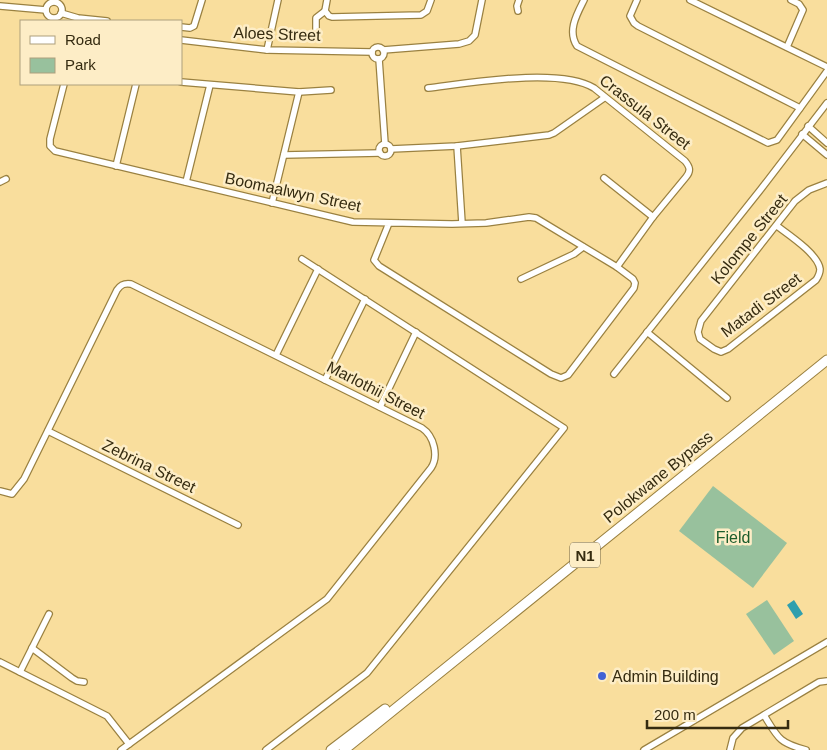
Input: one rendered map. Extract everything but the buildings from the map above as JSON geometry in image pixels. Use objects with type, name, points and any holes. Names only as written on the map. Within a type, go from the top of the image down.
[{"type":"highway","name":"Polokwane Bypass","points":[[344,750],[827,360]]},
{"type":"highway","points":[[331,750],[391,704],[404,700]]},
{"type":"street","points":[[182,27],[190,28],[194,26],[202,0]]},
{"type":"street","points":[[267,50],[278,0]]},
{"type":"street","points":[[326,13],[327,0]]},
{"type":"street","points":[[326,13],[332,17],[421,15],[427,11],[431,0]]},
{"type":"street","points":[[379,59],[374,57],[372,52],[376,48],[384,50],[469,41],[476,35],[482,0]]},
{"type":"street","points":[[518,0],[518,12]]},
{"type":"street","points":[[584,0],[574,26],[573,37],[577,46],[763,141],[768,143],[777,140],[827,69],[787,47],[690,0]]},
{"type":"street","points":[[636,0],[630,16],[638,26],[800,108]]},
{"type":"street","points":[[787,47],[803,10],[799,4],[791,0]]},
{"type":"street","points":[[55,1],[60,6],[61,13],[58,17],[48,16],[46,10],[48,4],[55,1]]},
{"type":"street","points":[[0,6],[46,10]]},
{"type":"street","points":[[61,13],[81,20]]},
{"type":"street","points":[[316,38],[316,18],[326,13]]},
{"type":"street","name":"Aloes Street","points":[[182,40],[267,50],[372,52]]},
{"type":"street","points":[[379,59],[384,56],[384,50]]},
{"type":"street","points":[[379,59],[385,144]]},
{"type":"street","name":"Crassula Street","points":[[428,88],[503,79],[555,79],[586,83],[685,160],[690,172],[653,217],[617,267]]},
{"type":"street","points":[[182,82],[299,92],[331,90]]},
{"type":"street","points":[[186,182],[210,84]]},
{"type":"street","name":"Boomaalwyn Street","points":[[64,85],[50,139],[52,149],[55,151],[340,220],[389,223],[486,223],[529,217],[536,218],[617,267],[636,283],[568,375],[561,378],[551,374],[379,266],[374,260],[389,223]]},
{"type":"street","points":[[116,166],[136,85]]},
{"type":"street","points":[[272,203],[299,92]]},
{"type":"street","points":[[391,149],[457,146],[554,133],[604,98]]},
{"type":"street","points":[[614,374],[827,103]]},
{"type":"street","points":[[808,126],[827,143]]},
{"type":"street","points":[[802,134],[827,155]]},
{"type":"street","points":[[385,144],[389,145],[391,149]]},
{"type":"street","points":[[380,153],[380,147],[385,144]]},
{"type":"street","points":[[457,146],[462,223]]},
{"type":"street","points":[[284,155],[380,153],[384,156],[388,155],[391,149]]},
{"type":"street","points":[[604,178],[653,217]]},
{"type":"street","name":"Kolompe Street","points":[[700,321],[795,201],[809,190],[825,186]]},
{"type":"street","name":"Matadi Street","points":[[700,321],[698,332],[700,338],[721,352],[728,349],[816,280],[820,274],[820,268],[811,253],[777,226]]},
{"type":"street","points":[[521,279],[574,254],[583,247]]},
{"type":"street","points":[[266,750],[367,673],[564,428],[302,258]]},
{"type":"street","points":[[276,355],[318,269]]},
{"type":"street","name":"Marlothii Street","points":[[0,491],[8,494],[16,492],[117,290],[123,284],[131,284],[422,428],[432,439],[435,454],[434,463],[431,468],[328,599],[121,750]]},
{"type":"street","points":[[326,380],[365,299]]},
{"type":"street","points":[[380,407],[416,332]]},
{"type":"street","points":[[646,332],[727,398]]},
{"type":"street","name":"Zebrina Street","points":[[48,430],[238,525]]},
{"type":"street","points":[[20,672],[50,614]]},
{"type":"street","points":[[644,750],[827,642]]},
{"type":"street","points":[[32,648],[77,681],[84,682]]},
{"type":"street","points":[[0,662],[107,716],[129,744]]},
{"type":"street","points":[[730,750],[733,738],[739,731],[819,682],[827,681]]},
{"type":"street","points":[[764,715],[780,740],[786,744],[806,750]]},
{"type":"green space","name":"Field","points":[[713,486],[787,543],[753,588],[679,531]]},
{"type":"green space","points":[[767,600],[794,641],[774,655],[746,614]]},
{"type":"water","points":[[794,600],[803,614],[796,619],[787,605]]},
{"type":"place","name":"Admin Building","points":[[602,676]]}]
